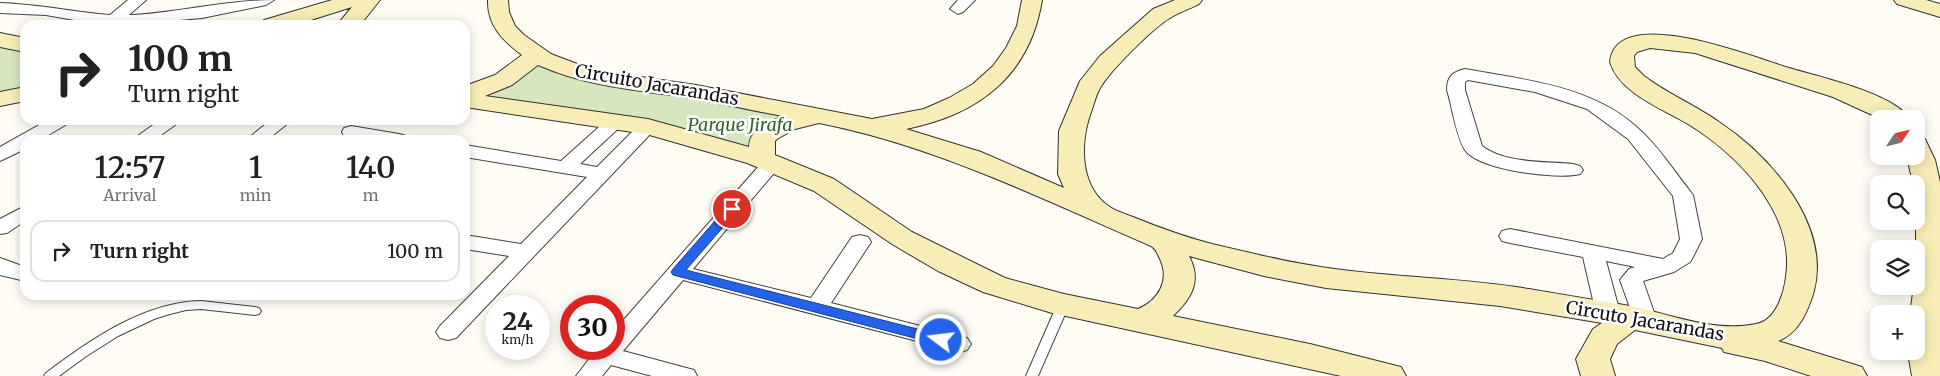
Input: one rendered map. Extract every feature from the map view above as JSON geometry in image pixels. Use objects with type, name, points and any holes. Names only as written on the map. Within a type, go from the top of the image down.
[{"type":"street","points":[[26,9],[42,0]]},
{"type":"street","points":[[115,18],[138,0]]},
{"type":"street","points":[[0,8],[61,12],[92,18],[165,17],[266,0]]},
{"type":"street","points":[[288,20],[354,0]]},
{"type":"street","points":[[352,20],[370,0]]},
{"type":"street","name":"Circuito Jacarandas","points":[[498,0],[498,12],[505,28],[536,54],[587,76],[696,92],[858,123]]},
{"type":"street","points":[[858,123],[895,123],[935,115],[958,104],[998,75],[1021,45],[1029,26],[1032,0]]},
{"type":"street","points":[[1107,217],[1083,199],[1073,179],[1070,149],[1072,131],[1082,100],[1096,74],[1118,51],[1161,14],[1192,0]]},
{"type":"street","points":[[1904,0],[1940,9]]},
{"type":"street","points":[[1918,0],[1940,9]]},
{"type":"street","points":[[0,40],[20,44]]},
{"type":"street","name":"Circuto Jacarandas","points":[[1107,217],[1161,240],[1323,278],[1521,299],[1627,317],[1694,332],[1743,337],[1776,330],[1790,314],[1801,282],[1803,265],[1801,242],[1778,196],[1745,156],[1712,128],[1632,77],[1621,64],[1625,50],[1641,43],[1665,42],[1713,51],[1838,92],[1883,110]]},
{"type":"street","points":[[470,93],[497,85],[525,66],[536,54]]},
{"type":"street","points":[[1573,170],[1497,161],[1479,155],[1473,148],[1456,90],[1456,80],[1465,74],[1538,87],[1593,105],[1635,135],[1683,195],[1691,239],[1682,257],[1666,267],[1637,274],[1631,280],[1627,317],[1605,337],[1593,359],[1598,376]]},
{"type":"street","points":[[0,99],[20,95]]},
{"type":"street","points":[[470,101],[648,127],[767,161],[824,185],[902,238],[949,264],[994,285],[1064,305],[1310,356],[1389,376]]},
{"type":"street","points":[[767,161],[762,138],[773,129],[791,120],[822,115]]},
{"type":"street","points":[[565,168],[615,122]]},
{"type":"street","points":[[858,123],[927,142],[972,158],[1107,217]]},
{"type":"street","points":[[35,135],[52,125]]},
{"type":"street","points":[[149,135],[165,125]]},
{"type":"street","points":[[262,135],[277,125]]},
{"type":"street","points":[[448,332],[648,127]]},
{"type":"street","points":[[351,132],[369,135]]},
{"type":"street","points":[[0,156],[20,144]]},
{"type":"street","points":[[470,152],[602,174]]},
{"type":"street","points":[[625,333],[678,272],[767,161]]},
{"type":"street","points":[[1924,165],[1926,171],[1933,253],[1925,319],[1926,360],[1929,376]]},
{"type":"street","points":[[0,228],[20,215]]},
{"type":"street","points":[[1510,236],[1666,267]]},
{"type":"street","points":[[1140,320],[1157,313],[1176,295],[1180,270],[1166,243],[1161,240]]},
{"type":"street","points":[[816,307],[860,242]]},
{"type":"street","points":[[470,243],[525,252]]},
{"type":"street","points":[[1592,252],[1627,317]]},
{"type":"street","points":[[0,265],[5,270],[20,273]]},
{"type":"street","points":[[678,272],[959,344]]},
{"type":"street","points":[[1694,332],[1768,350],[1850,376]]},
{"type":"street","points":[[625,355],[684,376]]},
{"type":"street","points":[[588,376],[602,360]]},
{"type":"lane","points":[[50,376],[114,332],[187,305],[255,311]]},
{"type":"lane","points":[[1032,376],[1064,305]]},
{"type":"green space","points":[[0,43],[20,45],[20,95],[0,99]]},
{"type":"green space","name":"Parque Jirafa","points":[[536,54],[562,67],[822,115],[773,129],[762,159],[470,94],[470,90]]},
{"type":"route","points":[[732,209],[678,272],[941,340]]}]
